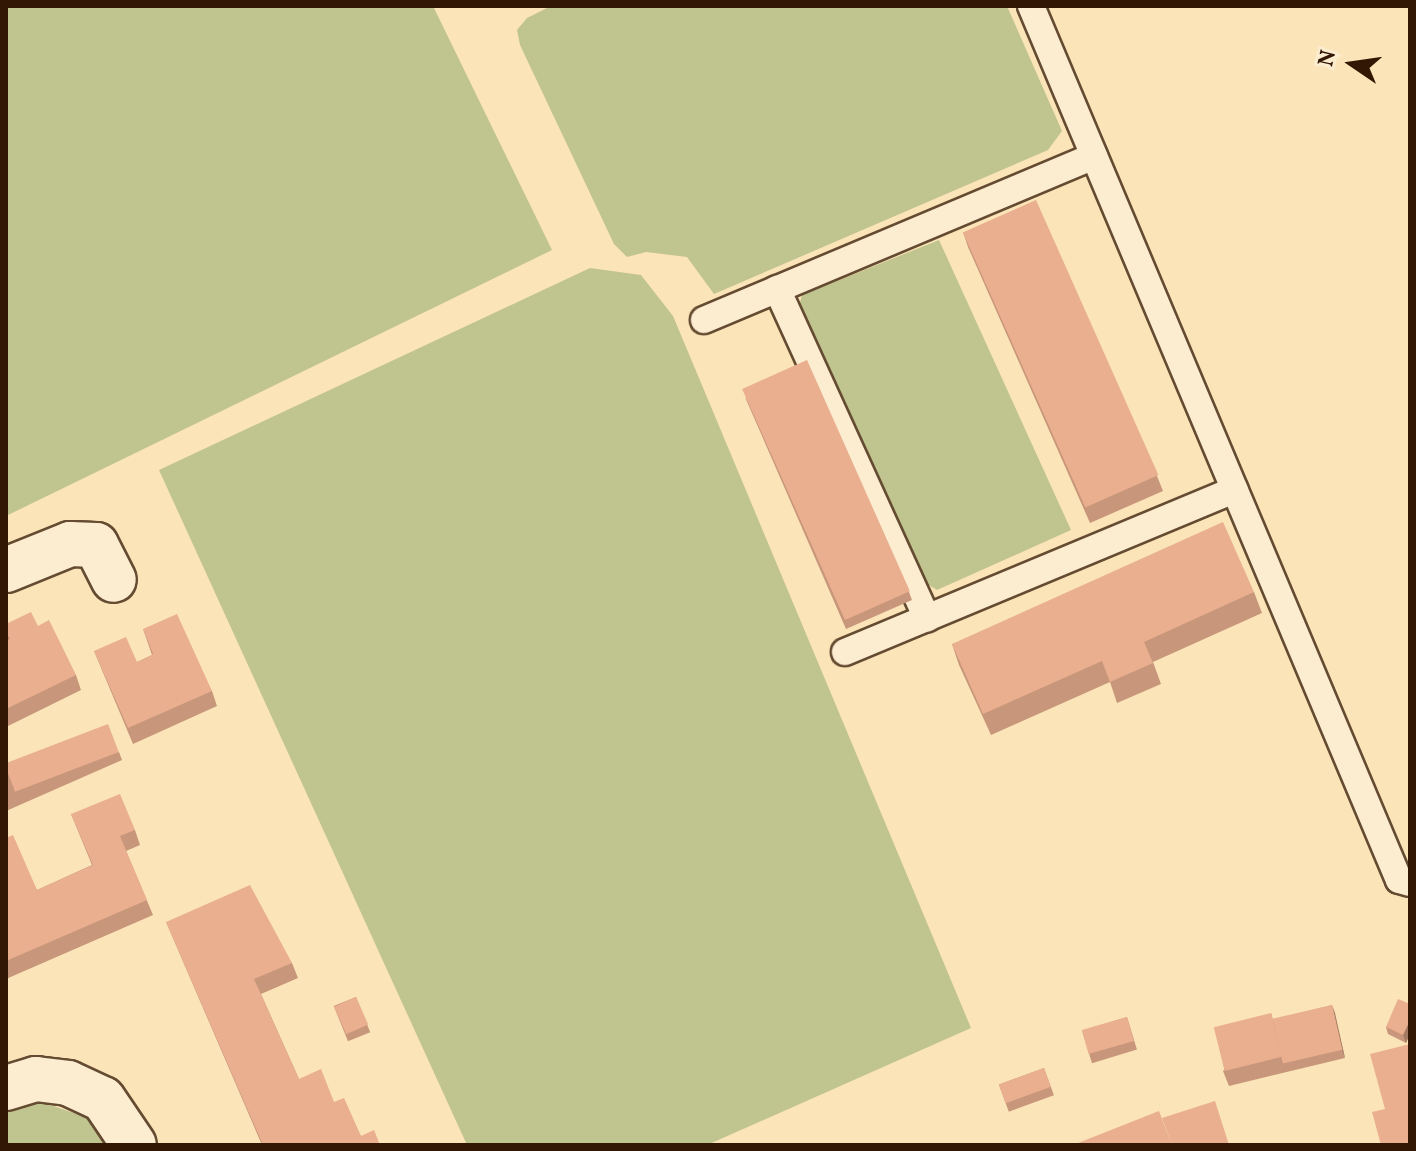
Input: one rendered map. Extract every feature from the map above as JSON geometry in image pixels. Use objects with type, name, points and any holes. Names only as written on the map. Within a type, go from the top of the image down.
[{"type":"street","points":[[6,570],[70,544],[96,545],[114,580]]},
{"type":"street","points":[[6,1088],[36,1079],[80,1088],[103,1099],[134,1145]]},
{"type":"lane","points":[[1031,6],[1399,880],[1410,883]]},
{"type":"lane","points":[[704,320],[1094,156]]},
{"type":"lane","points":[[777,289],[927,618]]},
{"type":"lane","points":[[845,652],[1235,490]]},
{"type":"green space","points":[[6,6],[433,6],[552,250],[6,516]]},
{"type":"green space","points":[[551,6],[1007,6],[1062,131],[1048,150],[714,294],[687,257],[646,252],[627,257],[614,244],[520,45],[517,30],[527,18]]},
{"type":"green space","points":[[939,240],[1071,530],[937,590],[922,581],[798,310],[802,295]]},
{"type":"green space","points":[[590,268],[641,275],[673,316],[971,1028],[707,1145],[467,1145],[159,470]]},
{"type":"green space","points":[[39,1101],[88,1118],[108,1145],[6,1145],[6,1111]]},
{"type":"building","points":[[1036,200],[1158,475],[1085,508],[963,233]]},
{"type":"building","points":[[807,360],[910,591],[845,620],[742,389]]},
{"type":"building","points":[[1223,522],[1254,592],[1144,642],[1153,663],[1110,682],[1102,661],[983,714],[952,644]]},
{"type":"building","points":[[31,612],[38,626],[49,620],[76,675],[6,709],[6,641],[10,639],[6,624]]},
{"type":"building","points":[[177,614],[212,691],[128,728],[94,651],[126,637],[137,662],[146,658],[153,654],[143,629]]},
{"type":"building","points":[[108,724],[119,752],[15,792],[6,763]]},
{"type":"building","points":[[120,794],[135,830],[120,836],[147,900],[6,961],[6,838],[13,835],[37,890],[93,865],[71,814]]},
{"type":"building","points":[[250,885],[292,963],[254,979],[299,1079],[321,1069],[334,1102],[344,1098],[361,1136],[374,1130],[380,1145],[263,1145],[166,922]]},
{"type":"building","points":[[356,997],[368,1024],[346,1034],[334,1007]]},
{"type":"building","points":[[1398,999],[1410,1004],[1410,1020],[1403,1035],[1386,1027]]},
{"type":"building","points":[[1332,1005],[1342,1050],[1283,1064],[1273,1019]]},
{"type":"building","points":[[1271,1013],[1282,1057],[1225,1071],[1214,1027]]},
{"type":"building","points":[[1127,1017],[1134,1041],[1089,1054],[1082,1030]]},
{"type":"building","points":[[1410,1044],[1410,1145],[1381,1145],[1372,1112],[1385,1109],[1370,1054]]},
{"type":"building","points":[[1044,1068],[1051,1087],[1006,1103],[999,1084]]},
{"type":"building","points":[[1215,1101],[1229,1145],[1172,1145],[1162,1118]]},
{"type":"building","points":[[1159,1111],[1172,1145],[1073,1145]]}]
